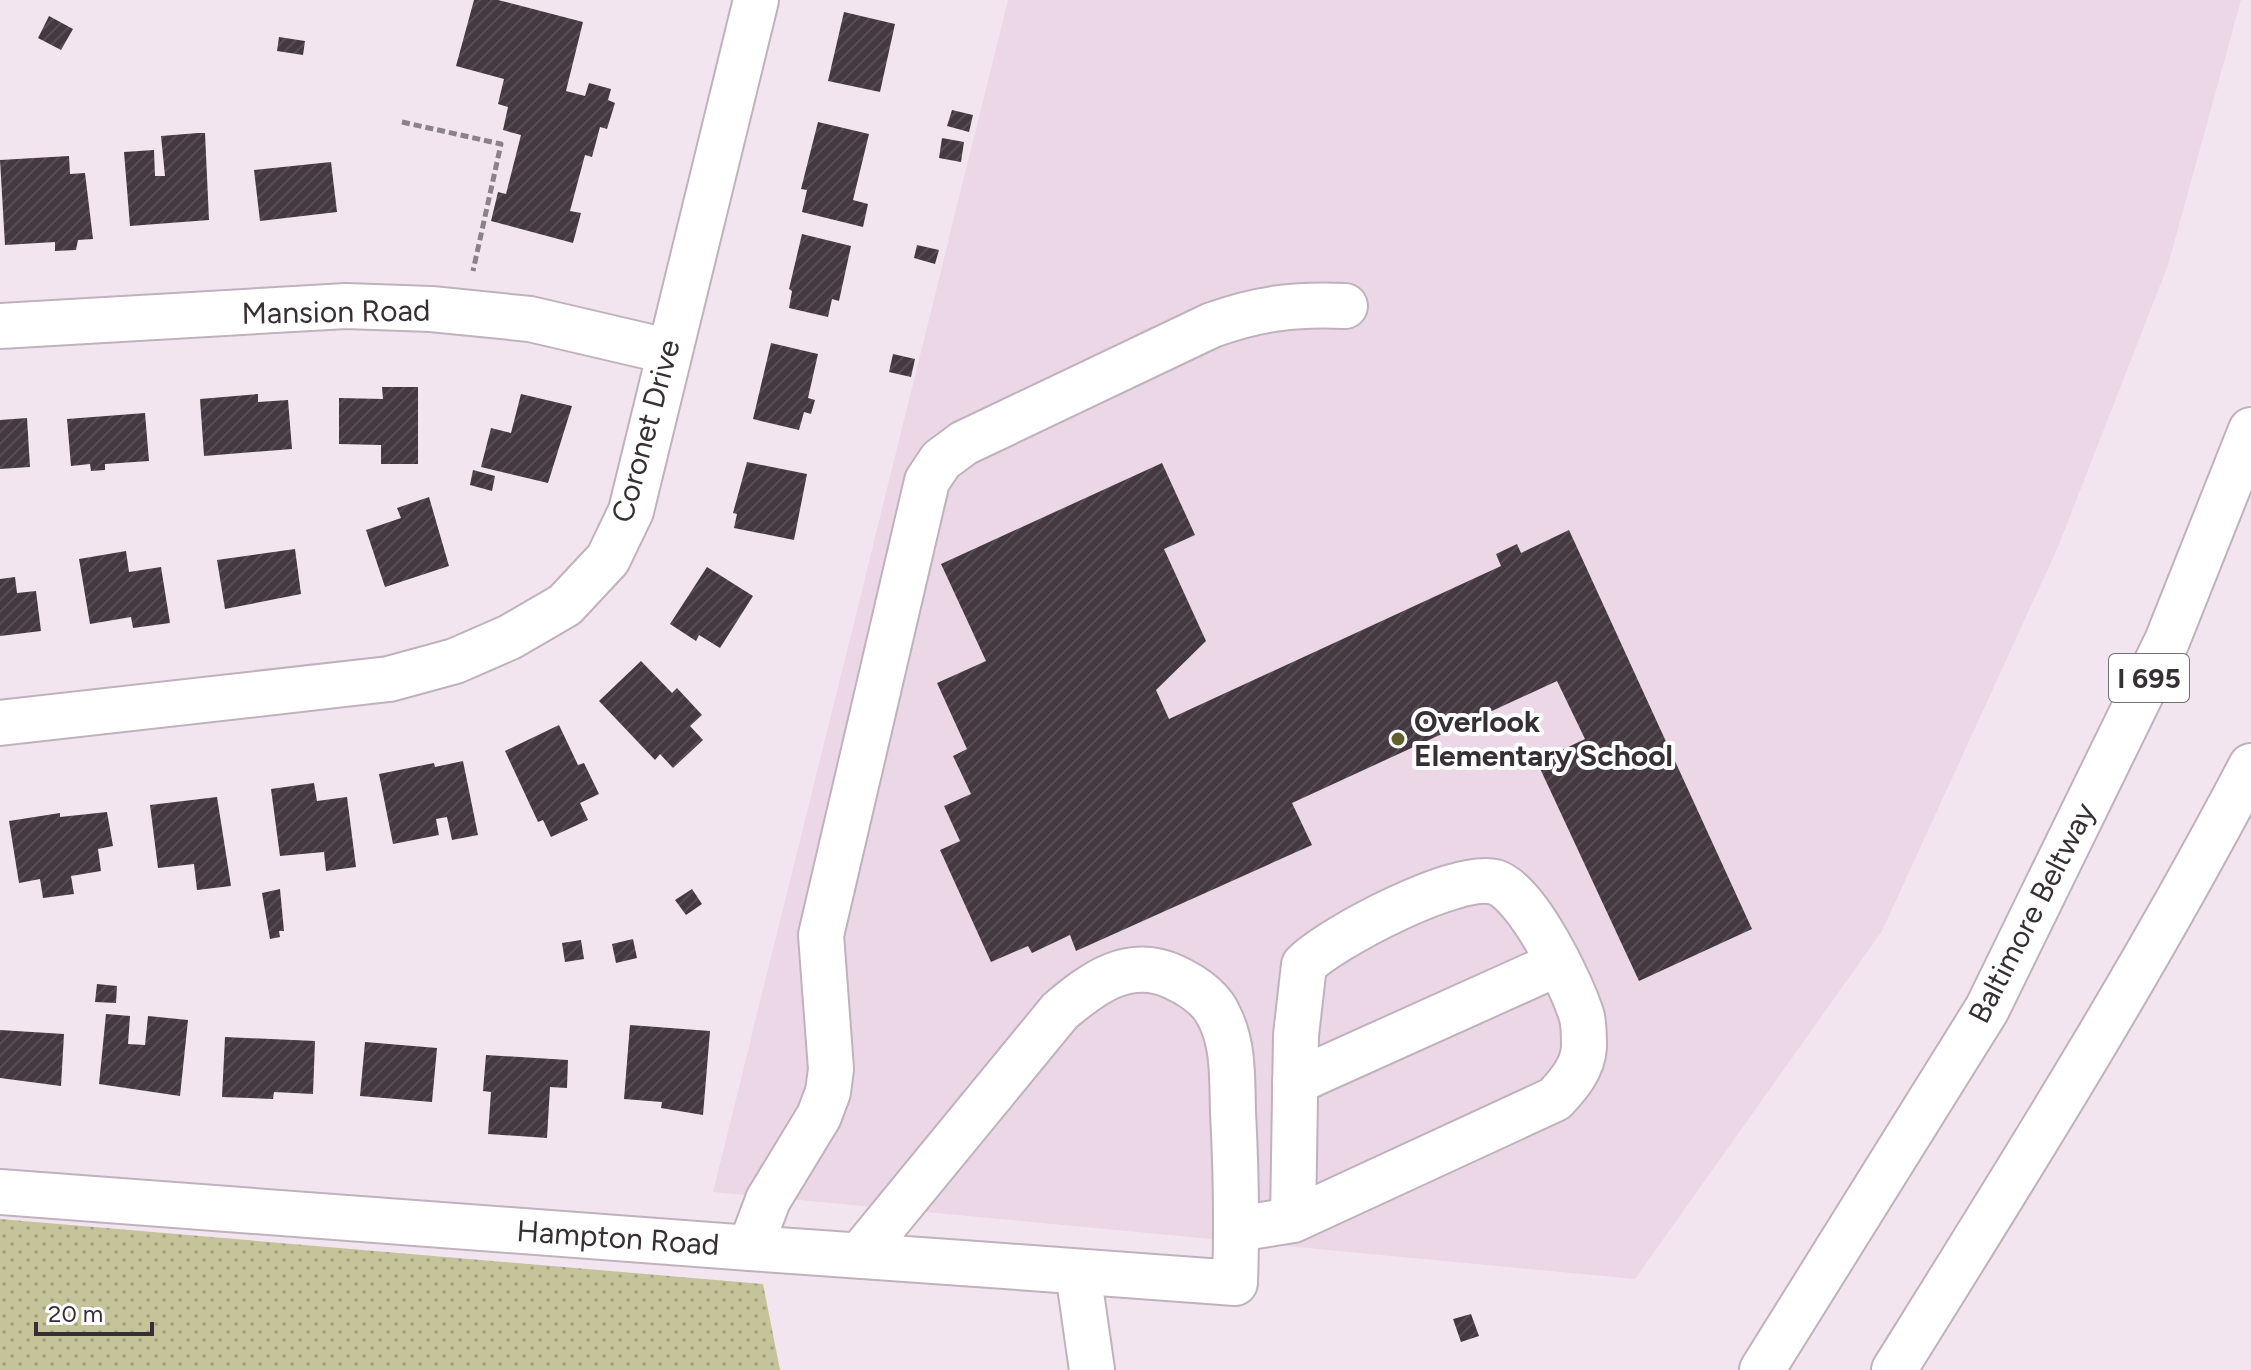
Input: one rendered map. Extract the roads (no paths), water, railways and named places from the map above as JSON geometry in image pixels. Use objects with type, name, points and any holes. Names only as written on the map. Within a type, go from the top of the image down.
[{"type":"main road","name":"Coronet Drive","points":[[0,723],[389,679],[455,661],[510,637],[565,605],[608,559],[631,511],[667,351],[756,0]]},
{"type":"main road","points":[[750,1248],[768,1200],[813,1127],[828,1092],[831,1069],[821,935],[927,481],[941,460],[964,443],[1212,325],[1253,311],[1293,304],[1345,306]]},
{"type":"main road","name":"Mansion Road","points":[[0,326],[346,306],[395,307],[530,319],[667,351]]},
{"type":"main road","name":"Baltimore Beltway","points":[[1762,1370],[1987,1009],[2167,641],[2251,430]]},
{"type":"main road","points":[[1894,1370],[2074,1083],[2184,894],[2251,766]]},
{"type":"main road","points":[[2074,1083],[2197,901],[2251,811]]},
{"type":"main road","points":[[859,1256],[1060,1011],[1094,982],[1124,970],[1158,969],[1193,985],[1218,1013],[1230,1045],[1237,1229],[1293,1220],[1555,1099],[1573,1079],[1584,1051],[1582,1018],[1533,914],[1497,882],[1473,881],[1451,886],[1337,938],[1304,965],[1298,993],[1293,1220]]},
{"type":"main road","points":[[1295,1082],[1557,964]]},
{"type":"main road","name":"Hampton Road","points":[[0,1192],[1235,1283],[1237,1229]]},
{"type":"main road","points":[[1078,1272],[1092,1370]]},
{"type":"place","name":"Overlook Elementary School","points":[[1398,739]]}]
